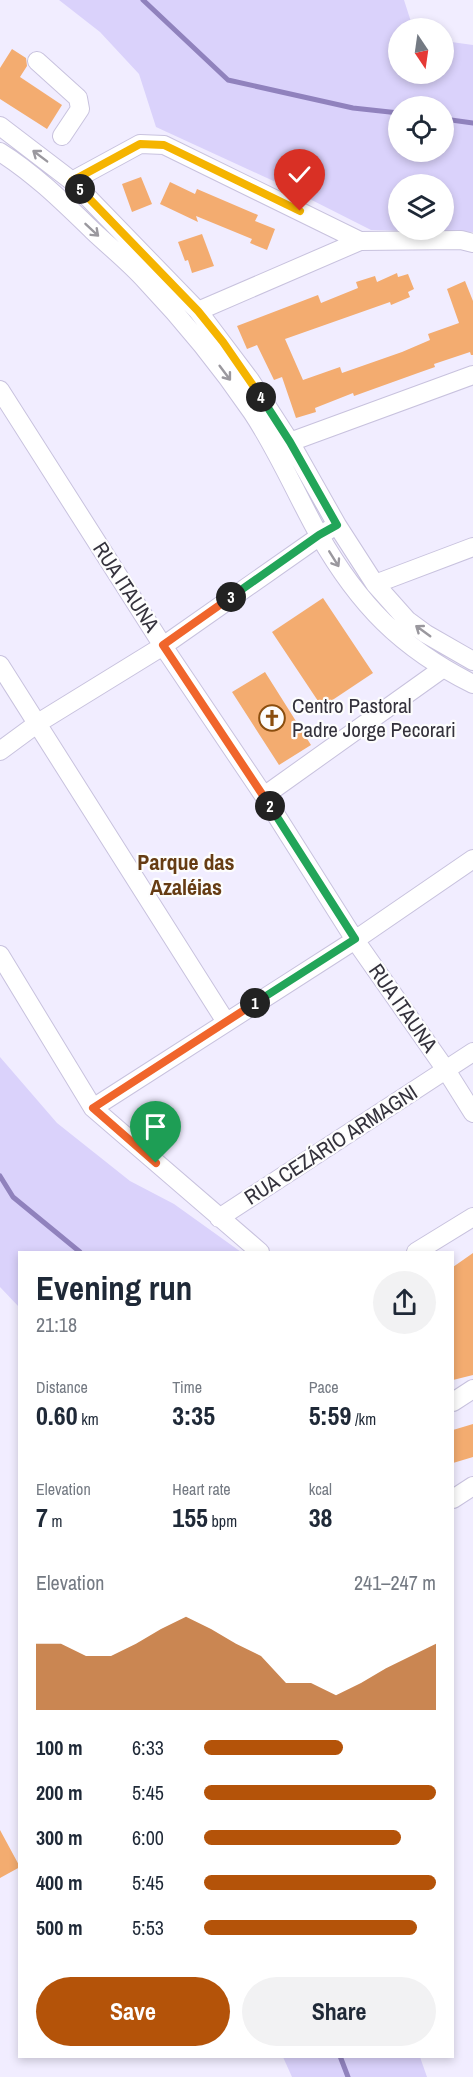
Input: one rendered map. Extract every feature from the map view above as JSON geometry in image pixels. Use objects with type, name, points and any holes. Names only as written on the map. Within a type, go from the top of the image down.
[{"type":"street","points":[[37,61],[78,98],[80,109],[62,136]]},
{"type":"street","points":[[0,126],[72,181],[198,311],[250,380],[375,584],[407,620],[426,634],[473,661]]},
{"type":"street","points":[[72,181],[140,144],[164,145],[360,241]]},
{"type":"street","points":[[0,152],[55,193],[145,279],[187,325],[228,376],[266,433],[319,535],[343,573],[379,617],[401,640],[442,669],[473,684]]},
{"type":"street","points":[[198,311],[360,241],[467,242]]},
{"type":"street","points":[[290,442],[473,375]]},
{"type":"street","name":"RUA ITAUNA","points":[[0,390],[355,939],[473,1113]]},
{"type":"street","points":[[0,751],[38,723],[163,645],[319,535],[337,525]]},
{"type":"street","points":[[375,584],[473,547]]},
{"type":"street","points":[[0,665],[226,1022]]},
{"type":"street","points":[[264,796],[442,669]]},
{"type":"street","points":[[93,1108],[355,939],[473,859]]},
{"type":"street","points":[[0,955],[93,1108],[259,1251]]},
{"type":"street","name":"RUA CEZÁRIO ARMAGNI","points":[[219,1218],[473,1052]]},
{"type":"street","points":[[418,1251],[473,1217]]},
{"type":"street","points":[[454,1401],[473,1389]]},
{"type":"street","points":[[454,1498],[473,1486]]},
{"type":"shaded area","points":[[59,0],[404,0],[410,18],[388,18],[388,84],[454,84],[454,42],[473,45],[473,232],[454,232],[454,174],[388,174],[388,230],[371,230],[280,184],[156,127],[139,74],[100,32]]},
{"type":"shaded area","points":[[0,1057],[57,1123],[130,1181],[174,1204],[240,1251],[18,1251],[18,1306],[0,1287]]},
{"type":"shaded area","points":[[283,2058],[420,2058],[427,2077],[292,2077]]},
{"type":"building","points":[[12,49],[26,58],[27,66],[20,77],[62,105],[47,129],[0,99],[0,68]]},
{"type":"building","points":[[141,177],[152,204],[132,212],[122,184]]},
{"type":"building","points":[[170,182],[195,194],[197,189],[258,215],[255,221],[275,229],[267,250],[250,243],[252,239],[196,216],[198,222],[160,204]]},
{"type":"building","points":[[202,234],[214,266],[192,273],[178,242]]},
{"type":"building","points":[[397,273],[398,277],[408,274],[414,289],[408,292],[410,297],[285,339],[303,380],[340,367],[342,373],[402,352],[430,340],[428,334],[459,323],[447,289],[465,281],[473,301],[473,355],[470,352],[434,364],[435,367],[354,396],[353,393],[315,408],[316,412],[296,418],[282,377],[274,380],[257,345],[247,349],[237,326],[318,295],[321,303],[358,288],[356,282],[375,276],[377,282]]},
{"type":"building","points":[[323,598],[373,673],[322,707],[272,632]]},
{"type":"building","name":"Centro Pastoral Padre Jorge Pecorari","points":[[265,672],[311,745],[279,765],[232,692]]},
{"type":"building","points":[[473,1253],[473,1375],[454,1380],[454,1266]]},
{"type":"building","points":[[473,1424],[473,1457],[454,1463],[454,1430]]},
{"type":"building","points":[[0,1830],[18,1863],[18,1868],[0,1878]]},
{"type":"waterway","points":[[143,0],[228,80],[353,108],[388,112]]},
{"type":"waterway","points":[[454,120],[473,123]]},
{"type":"waterway","points":[[0,1176],[13,1197],[79,1251]]},
{"type":"waterway","points":[[341,2058],[348,2077]]},
{"type":"place","name":"Centro Pastoral Padre Jorge Pecorari","points":[[272,718]]},
{"type":"district","name":"Parque das Azaléias","points":[[186,874]]},
{"type":"route","points":[[156,1163],[93,1108],[355,939],[264,796],[163,645],[319,535],[337,525],[290,442],[223,342],[198,311],[72,181],[140,144],[164,145],[300,211]]}]
